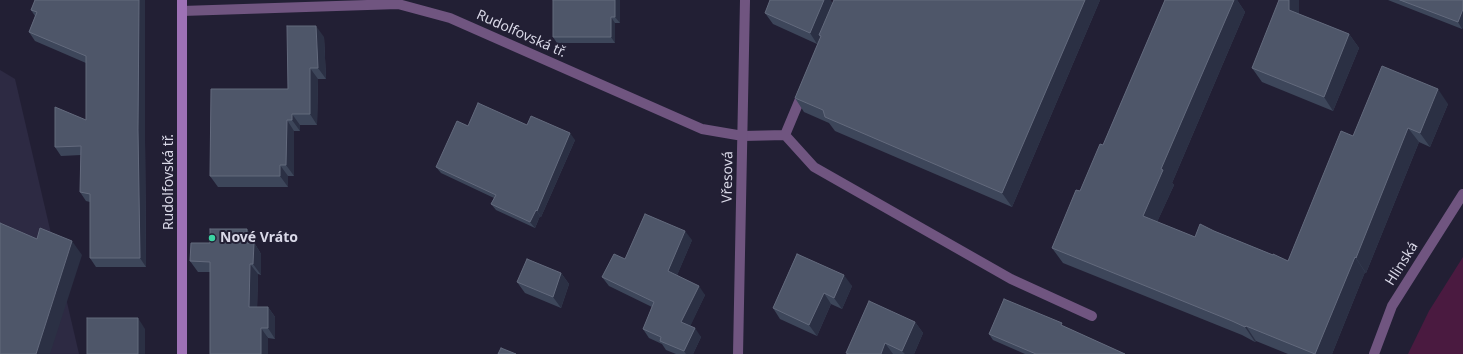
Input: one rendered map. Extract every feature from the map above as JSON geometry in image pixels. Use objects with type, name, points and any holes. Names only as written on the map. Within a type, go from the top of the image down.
[{"type":"main road","name":"Rudolfovská tř.","points":[[182,0],[182,354]]},
{"type":"street","name":"Vřesová","points":[[738,354],[745,0]]},
{"type":"street","name":"Rudolfovská tř.","points":[[182,11],[398,4],[450,18],[702,129],[743,136],[785,135]]},
{"type":"street","points":[[806,85],[785,135],[814,167],[1011,279],[1092,316]]},
{"type":"street","name":"Hlinská","points":[[1374,354],[1392,306],[1463,194]]},
{"type":"shaded area","points":[[0,70],[15,79],[79,354],[0,354]]},
{"type":"shaded area","points":[[1463,257],[1463,354],[1408,354],[1429,311]]},
{"type":"building","points":[[35,0],[139,0],[138,130],[140,258],[90,258],[90,194],[80,192],[81,146],[55,147],[55,107],[86,120],[86,56],[29,32],[37,12],[31,10]]},
{"type":"building","points":[[553,0],[615,0],[615,17],[611,17],[611,37],[553,37]]},
{"type":"building","points":[[770,0],[824,0],[810,33],[765,13]]},
{"type":"building","points":[[834,0],[1085,0],[1002,193],[825,117],[823,110],[795,98],[821,36],[819,35]]},
{"type":"building","points":[[1165,0],[1234,0],[1161,169],[1163,170],[1143,216],[1195,237],[1200,224],[1288,261],[1341,131],[1353,136],[1382,66],[1438,89],[1420,133],[1408,128],[1356,258],[1355,257],[1315,354],[1052,248],[1076,190],[1080,191],[1100,144],[1103,145]]},
{"type":"building","points":[[1279,0],[1289,0],[1289,10],[1349,34],[1324,97],[1252,68]]},
{"type":"building","points":[[1400,0],[1463,0],[1463,9],[1458,22]]},
{"type":"building","points":[[287,26],[316,26],[318,68],[310,68],[310,114],[292,114],[292,120],[287,120],[286,165],[280,165],[280,176],[210,176],[211,89],[288,89]]},
{"type":"building","points":[[478,103],[527,125],[531,116],[570,133],[537,211],[536,210],[530,222],[491,204],[496,195],[436,167],[457,121],[468,126]]},
{"type":"building","points":[[645,214],[685,231],[668,271],[699,286],[681,322],[695,328],[684,351],[660,341],[661,337],[643,329],[654,302],[602,277],[614,254],[625,259]]},
{"type":"building","points":[[0,223],[37,239],[40,228],[72,241],[36,354],[0,354]]},
{"type":"building","points":[[210,229],[247,229],[247,243],[254,243],[253,264],[250,264],[249,307],[268,307],[268,328],[261,328],[261,354],[210,354],[210,262],[190,261],[191,243],[210,243]]},
{"type":"building","points":[[797,254],[844,275],[834,298],[824,293],[809,325],[773,308]]},
{"type":"building","points":[[527,259],[561,273],[553,297],[517,282]]},
{"type":"building","points":[[1004,299],[1062,323],[1061,325],[1125,354],[1036,354],[989,334]]},
{"type":"building","points":[[869,301],[915,322],[902,351],[885,343],[881,354],[846,353]]},
{"type":"building","points":[[87,318],[138,318],[138,354],[87,354]]},
{"type":"building","points":[[501,348],[516,354],[498,354]]},
{"type":"place","name":"Nové Vráto","points":[[212,238]]}]
